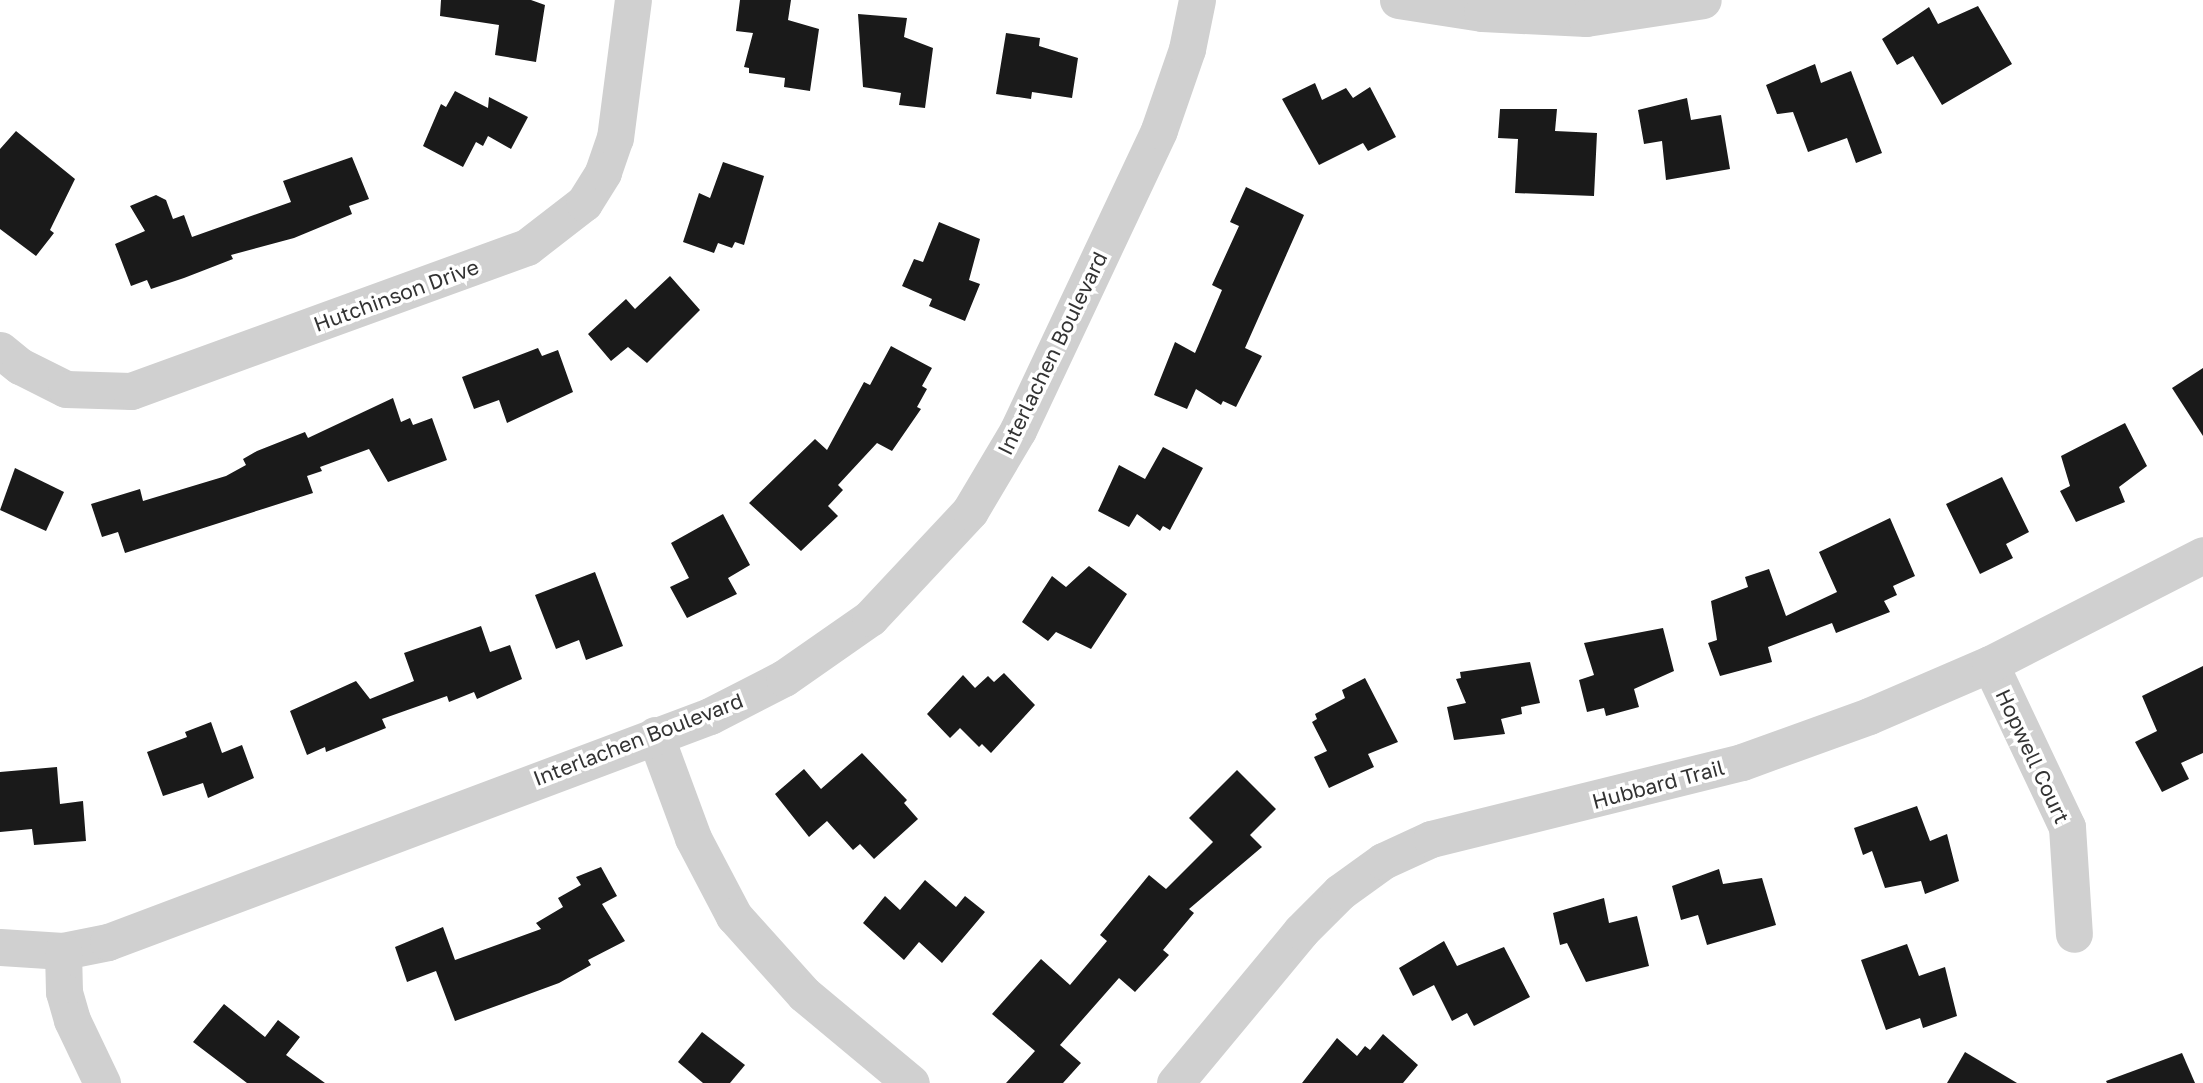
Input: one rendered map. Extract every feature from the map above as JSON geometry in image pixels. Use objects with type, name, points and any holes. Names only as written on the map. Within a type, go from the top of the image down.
[{"type":"street","name":"Hutchinson Drive","points":[[0,350],[20,366],[66,389],[131,391],[527,247],[584,203],[603,172],[615,138],[632,0]]},
{"type":"street","name":"Interlachen Boulevard","points":[[0,947],[63,951],[108,942],[748,698],[870,618],[970,511],[1018,430],[1159,130],[1187,49],[1197,0]]},
{"type":"street","points":[[1398,0],[1482,13],[1586,18],[1703,0]]},
{"type":"street","name":"Hubbard Trail","points":[[1175,1083],[1301,931],[1340,892],[1382,861],[1431,839],[1741,762],[1869,716],[1990,664],[2203,555]]},
{"type":"street","name":"Hopwell Court","points":[[1990,664],[2067,827],[2074,934]]},
{"type":"street","points":[[654,735],[693,838],[734,916],[804,994],[912,1083]]},
{"type":"street","points":[[63,951],[64,992],[72,1020],[102,1083]]},
{"type":"building","points":[[441,0],[531,0],[545,5],[536,62],[495,55],[499,25],[440,16]]},
{"type":"building","points":[[740,0],[791,0],[788,20],[819,29],[810,91],[784,87],[785,78],[749,73],[749,68],[744,67],[753,33],[736,31]]},
{"type":"building","points":[[1978,6],[2012,64],[1942,105],[1913,56],[1897,65],[1882,39],[1929,7],[1938,24]]},
{"type":"building","points":[[858,14],[907,18],[904,37],[933,48],[925,108],[899,105],[901,93],[863,87]]},
{"type":"building","points":[[1006,33],[1040,38],[1039,46],[1078,58],[1072,98],[1032,92],[1031,99],[996,94]]},
{"type":"building","points":[[1815,64],[1821,83],[1851,71],[1882,153],[1856,163],[1847,138],[1808,152],[1793,112],[1777,114],[1766,85]]},
{"type":"building","points":[[1315,83],[1322,100],[1346,88],[1353,98],[1370,87],[1396,137],[1368,151],[1363,143],[1319,165],[1282,99]]},
{"type":"building","points":[[455,91],[488,108],[489,97],[528,117],[511,149],[488,136],[483,146],[476,142],[463,167],[423,146],[441,104],[446,107]]},
{"type":"building","points":[[1687,98],[1691,120],[1721,115],[1730,169],[1666,180],[1662,141],[1644,144],[1638,110]]},
{"type":"building","points":[[1500,109],[1557,109],[1555,131],[1597,133],[1594,196],[1515,193],[1518,139],[1498,138]]},
{"type":"building","points":[[16,131],[75,179],[50,230],[54,233],[36,256],[0,229],[0,149]]},
{"type":"building","points":[[352,157],[369,199],[349,206],[352,214],[294,238],[231,255],[233,259],[151,289],[147,280],[131,286],[115,244],[145,231],[130,206],[156,195],[166,200],[173,219],[184,215],[192,237],[291,202],[283,181]]},
{"type":"building","points":[[723,162],[764,176],[744,245],[735,242],[732,248],[718,243],[714,253],[683,242],[699,193],[710,198]]},
{"type":"building","points":[[1246,187],[1304,215],[1245,348],[1262,356],[1236,407],[1223,401],[1221,405],[1196,389],[1187,409],[1154,395],[1175,342],[1195,353],[1222,290],[1212,285],[1239,226],[1230,222]]},
{"type":"building","points":[[939,222],[980,239],[969,280],[980,284],[965,321],[929,306],[932,299],[902,286],[914,259],[923,262]]},
{"type":"building","points":[[670,276],[700,310],[647,363],[628,347],[611,361],[588,334],[626,299],[635,309]]},
{"type":"building","points":[[891,346],[932,368],[922,386],[927,389],[917,407],[921,409],[892,451],[877,443],[838,485],[843,490],[828,506],[838,516],[801,551],[749,503],[815,439],[827,450],[864,382],[870,385]]},
{"type":"building","points":[[538,348],[542,356],[558,350],[573,392],[507,423],[499,400],[474,409],[462,377]]},
{"type":"building","points":[[2203,368],[2203,436],[2172,388]]},
{"type":"building","points":[[393,398],[401,422],[410,418],[413,425],[432,418],[447,460],[388,482],[369,449],[320,467],[322,471],[307,476],[313,493],[125,553],[118,532],[102,537],[91,504],[140,489],[143,501],[226,476],[246,465],[243,459],[257,451],[305,432],[308,438]]},
{"type":"building","points":[[2125,423],[2147,466],[2119,487],[2125,502],[2076,522],[2060,491],[2070,486],[2061,456]]},
{"type":"building","points":[[1163,447],[1203,468],[1170,530],[1163,526],[1160,531],[1137,514],[1129,527],[1098,511],[1119,465],[1145,479]]},
{"type":"building","points":[[15,468],[64,492],[46,531],[0,510]]},
{"type":"building","points":[[2002,477],[2029,532],[2006,544],[2013,558],[1980,574],[1946,504]]},
{"type":"building","points":[[723,514],[750,565],[728,578],[737,594],[687,618],[670,587],[689,578],[671,543]]},
{"type":"building","points":[[1890,518],[1915,576],[1893,586],[1897,595],[1884,601],[1890,612],[1836,633],[1832,623],[1768,647],[1772,662],[1720,676],[1708,643],[1717,640],[1711,601],[1748,587],[1745,577],[1769,569],[1786,616],[1837,592],[1819,552]]},
{"type":"building","points":[[1089,566],[1127,594],[1091,649],[1056,632],[1048,641],[1022,622],[1052,576],[1066,587]]},
{"type":"building","points":[[595,572],[623,646],[586,660],[579,640],[556,649],[535,595]]},
{"type":"building","points":[[481,626],[490,652],[510,645],[522,679],[477,699],[474,692],[449,702],[447,696],[382,719],[386,728],[326,752],[325,747],[307,755],[290,711],[356,681],[370,699],[414,681],[404,653]]},
{"type":"building","points":[[1663,628],[1674,671],[1634,689],[1639,707],[1606,716],[1604,708],[1587,712],[1579,680],[1594,675],[1584,643]]},
{"type":"building","points":[[1530,662],[1540,703],[1521,707],[1522,714],[1501,719],[1505,734],[1454,740],[1447,707],[1466,703],[1456,679],[1461,678],[1460,672]]},
{"type":"building","points":[[2203,666],[2203,753],[2181,763],[2189,779],[2162,792],[2135,742],[2157,731],[2142,696]]},
{"type":"building","points":[[1004,673],[1035,705],[991,753],[982,744],[979,747],[960,728],[950,738],[927,714],[963,675],[975,688],[988,676],[994,682]]},
{"type":"building","points":[[1365,678],[1398,742],[1368,754],[1374,767],[1329,788],[1314,757],[1327,751],[1312,722],[1317,719],[1315,714],[1345,698],[1342,690]]},
{"type":"building","points":[[211,722],[222,753],[242,745],[254,778],[208,798],[203,783],[163,796],[147,752],[187,737],[185,732]]},
{"type":"building","points":[[862,753],[907,800],[904,803],[918,819],[874,859],[860,844],[853,850],[827,821],[809,837],[775,794],[804,769],[821,789]]},
{"type":"building","points":[[57,767],[60,804],[83,801],[86,841],[34,845],[32,829],[0,832],[0,772]]},
{"type":"building","points":[[1237,770],[1276,809],[1250,835],[1262,847],[1189,909],[1194,913],[1163,950],[1169,955],[1135,992],[1119,978],[1060,1045],[1081,1063],[1063,1083],[1006,1083],[1035,1051],[992,1014],[1041,959],[1070,985],[1107,941],[1100,935],[1149,875],[1166,889],[1213,842],[1189,818]]},
{"type":"building","points":[[1917,806],[1930,841],[1947,834],[1959,881],[1925,894],[1921,881],[1885,888],[1872,851],[1863,855],[1854,828]]},
{"type":"building","points":[[601,867],[617,896],[602,904],[625,941],[588,960],[591,965],[559,983],[455,1021],[436,971],[407,982],[395,947],[443,927],[455,960],[541,929],[536,923],[563,907],[558,898],[581,885],[576,877]]},
{"type":"building","points":[[1719,869],[1723,884],[1762,878],[1776,925],[1707,945],[1698,915],[1681,920],[1672,886]]},
{"type":"building","points":[[925,880],[956,907],[965,896],[985,912],[942,963],[919,942],[904,960],[863,923],[885,896],[900,910]]},
{"type":"building","points":[[1604,898],[1609,923],[1637,916],[1649,966],[1586,982],[1567,943],[1560,945],[1553,913]]},
{"type":"building","points":[[1444,941],[1457,966],[1504,947],[1530,997],[1474,1026],[1467,1013],[1452,1021],[1434,985],[1413,996],[1399,968]]},
{"type":"building","points":[[1907,944],[1919,976],[1945,967],[1957,1016],[1923,1028],[1920,1018],[1886,1030],[1861,960]]},
{"type":"building","points":[[224,1004],[265,1037],[278,1020],[300,1037],[286,1055],[325,1083],[247,1083],[193,1042]]},
{"type":"building","points":[[702,1032],[745,1065],[730,1083],[703,1083],[678,1062]]},
{"type":"building","points":[[1383,1034],[1418,1065],[1403,1083],[1302,1083],[1337,1038],[1357,1056],[1365,1046],[1370,1050]]},
{"type":"building","points":[[1965,1052],[2017,1083],[1947,1083]]},
{"type":"building","points":[[2182,1053],[2195,1083],[2106,1081]]}]
